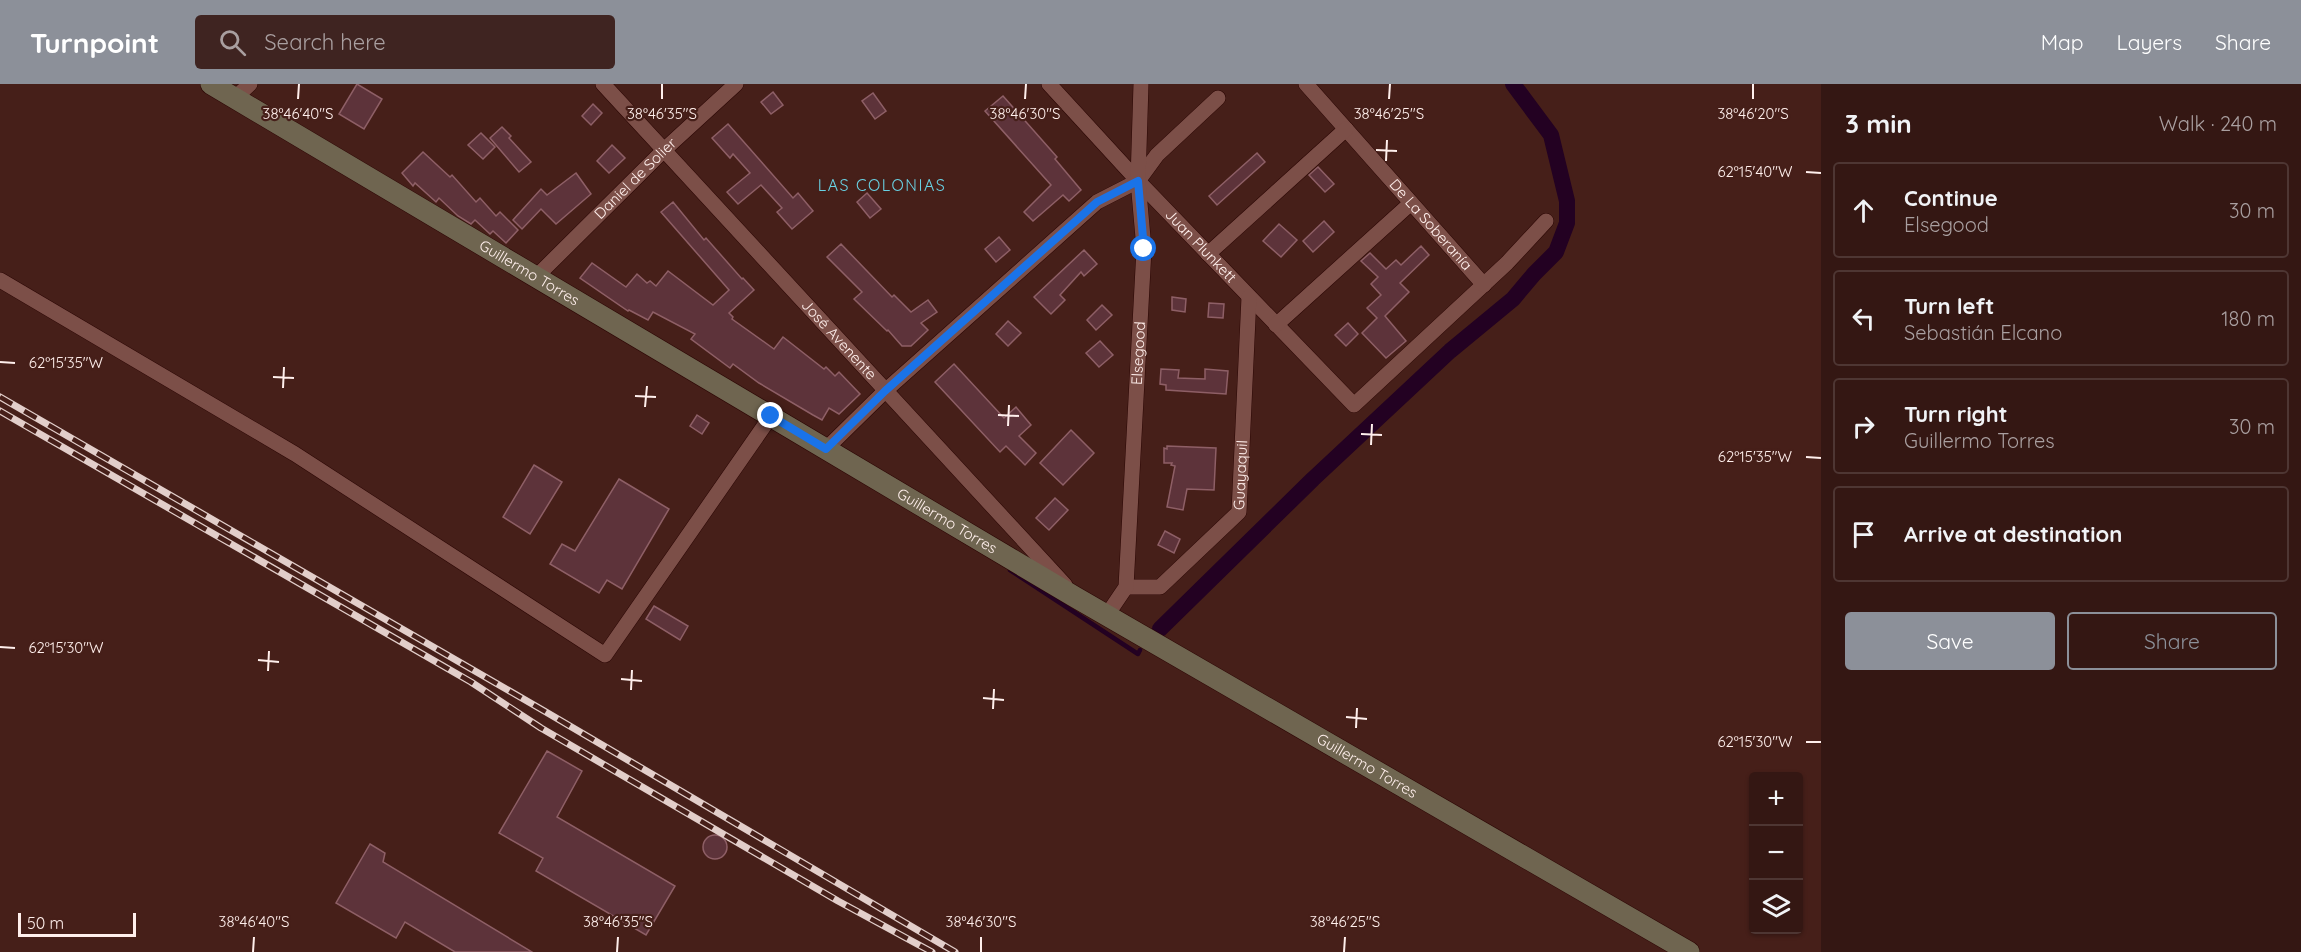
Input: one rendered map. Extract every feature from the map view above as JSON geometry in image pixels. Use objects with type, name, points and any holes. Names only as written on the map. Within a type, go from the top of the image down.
[{"type":"main road","name":"Guillermo Torres","points":[[211,84],[243,91],[536,277],[1075,597],[1689,952]]},
{"type":"street","name":"José Avenente","points":[[603,84],[1075,597]]},
{"type":"street","name":"Daniel de Solier","points":[[536,277],[664,150],[736,84]]},
{"type":"street","name":"Juan Plunkett","points":[[1049,84],[1138,181],[1354,405],[1484,285]]},
{"type":"street","name":"Elsegood","points":[[1126,587],[1144,249],[1138,181],[1141,84]]},
{"type":"street","name":"De La Soberanía","points":[[1306,84],[1484,285]]},
{"type":"street","points":[[826,449],[885,391],[1097,202],[1138,181],[1157,155],[1218,98]]},
{"type":"street","points":[[1208,254],[1346,129]]},
{"type":"street","points":[[1276,325],[1412,203]]},
{"type":"street","points":[[1484,285],[1546,221]]},
{"type":"street","points":[[0,280],[295,454],[605,655],[771,416]]},
{"type":"street","name":"Guayaquil","points":[[1126,587],[1160,587],[1239,512],[1249,297]]},
{"type":"street","points":[[1107,615],[1126,587]]},
{"type":"building","points":[[357,84],[382,99],[364,129],[339,114]]},
{"type":"building","points":[[773,92],[783,105],[771,114],[761,102]]},
{"type":"building","points":[[873,93],[886,111],[875,119],[862,101]]},
{"type":"building","points":[[1003,96],[1057,157],[1055,159],[1081,190],[1069,201],[1063,195],[1033,221],[1024,212],[1051,185],[985,111]]},
{"type":"building","points":[[593,104],[602,113],[591,125],[582,116]]},
{"type":"building","points":[[728,124],[793,198],[798,193],[813,211],[792,229],[777,212],[782,208],[761,185],[738,204],[727,192],[750,173],[733,154],[730,158],[712,138]]},
{"type":"building","points":[[502,127],[531,162],[519,172],[490,138]]},
{"type":"building","points":[[481,133],[495,147],[483,159],[468,145]]},
{"type":"building","points":[[612,145],[625,158],[609,173],[597,161]]},
{"type":"building","points":[[423,152],[450,177],[452,175],[476,202],[480,198],[496,216],[500,212],[518,230],[506,243],[493,231],[490,234],[475,220],[471,224],[458,216],[439,198],[436,202],[415,183],[413,186],[402,173]]},
{"type":"building","points":[[1257,153],[1265,162],[1217,205],[1209,196]]},
{"type":"building","points":[[1318,167],[1334,184],[1325,192],[1309,175]]},
{"type":"building","points":[[576,173],[591,194],[556,224],[541,209],[522,229],[513,220],[541,189],[547,195]]},
{"type":"building","points":[[867,193],[881,209],[870,218],[857,202]]},
{"type":"building","points":[[673,202],[704,240],[706,238],[754,290],[729,313],[732,319],[774,349],[783,337],[824,369],[826,367],[835,376],[839,372],[860,394],[839,414],[829,408],[822,420],[759,383],[733,364],[730,368],[691,339],[695,334],[653,312],[648,320],[628,311],[580,278],[592,263],[626,287],[637,274],[647,283],[650,281],[656,286],[668,271],[713,305],[729,290],[661,212]]},
{"type":"building","points":[[1324,221],[1334,232],[1313,252],[1303,241]]},
{"type":"building","points":[[1279,224],[1297,240],[1281,257],[1263,241]]},
{"type":"building","points":[[999,237],[1010,250],[996,262],[985,249]]},
{"type":"building","points":[[841,244],[892,297],[894,295],[911,312],[928,300],[937,312],[921,323],[928,330],[911,346],[902,346],[854,299],[862,292],[827,257]]},
{"type":"building","points":[[1421,246],[1429,255],[1400,283],[1409,292],[1385,316],[1406,341],[1386,358],[1362,333],[1377,318],[1367,308],[1381,295],[1371,284],[1378,277],[1361,261],[1370,253],[1386,269],[1396,260],[1401,265]]},
{"type":"building","points":[[1084,250],[1097,264],[1084,276],[1081,272],[1060,295],[1065,300],[1051,314],[1034,297]]},
{"type":"building","points":[[1172,297],[1186,299],[1185,312],[1172,310]]},
{"type":"building","points":[[1209,303],[1224,304],[1223,318],[1208,317]]},
{"type":"building","points":[[1102,305],[1112,315],[1096,330],[1087,320]]},
{"type":"building","points":[[1008,321],[1021,333],[1008,346],[996,334]]},
{"type":"building","points":[[1348,323],[1358,334],[1346,346],[1335,335]]},
{"type":"building","points":[[1100,341],[1113,355],[1099,367],[1086,353]]},
{"type":"building","points":[[954,364],[1004,418],[1016,407],[1031,425],[1019,436],[1036,453],[1025,465],[1006,446],[1000,452],[935,382]]},
{"type":"building","points":[[1161,369],[1179,370],[1178,378],[1205,379],[1205,369],[1228,371],[1226,394],[1166,390],[1166,385],[1160,384]]},
{"type":"building","points":[[697,415],[709,423],[702,434],[690,426]]},
{"type":"building","points":[[1071,430],[1094,453],[1063,485],[1040,463]]},
{"type":"building","points":[[1167,446],[1216,448],[1214,490],[1187,489],[1183,510],[1167,507],[1175,466],[1171,465],[1172,463],[1164,463],[1164,448],[1167,449]]},
{"type":"building","points":[[534,465],[562,482],[530,534],[503,517]]},
{"type":"building","points":[[619,479],[669,509],[622,589],[607,580],[599,593],[550,564],[562,544],[575,551]]},
{"type":"building","points":[[1055,498],[1068,510],[1049,530],[1036,518]]},
{"type":"building","points":[[1165,531],[1180,539],[1174,553],[1158,545]]},
{"type":"building","points":[[654,606],[688,626],[680,640],[646,619]]},
{"type":"building","points":[[547,751],[582,771],[557,817],[675,886],[646,935],[536,871],[543,858],[499,833]]},
{"type":"building","points":[[715,835],[720,836],[726,842],[726,852],[720,858],[715,859],[710,858],[704,852],[703,847],[704,842],[710,836]]},
{"type":"building","points":[[370,844],[385,853],[383,862],[532,952],[455,952],[405,922],[396,938],[336,903]]},
{"type":"waterway","points":[[1160,629],[1313,479],[1450,351],[1513,299],[1556,252],[1567,223],[1567,201],[1551,135],[1513,84]]},
{"type":"waterway","points":[[1010,570],[1138,654],[1140,650]]},
{"type":"railway","points":[[0,397],[546,712],[955,952]]},
{"type":"railway","points":[[0,411],[471,682],[541,728],[838,901],[932,952]]},
{"type":"district","name":"LAS COLONIAS","points":[[882,185]]},
{"type":"route","points":[[771,416],[826,449],[885,391],[1097,202],[1138,181],[1144,249]]}]
